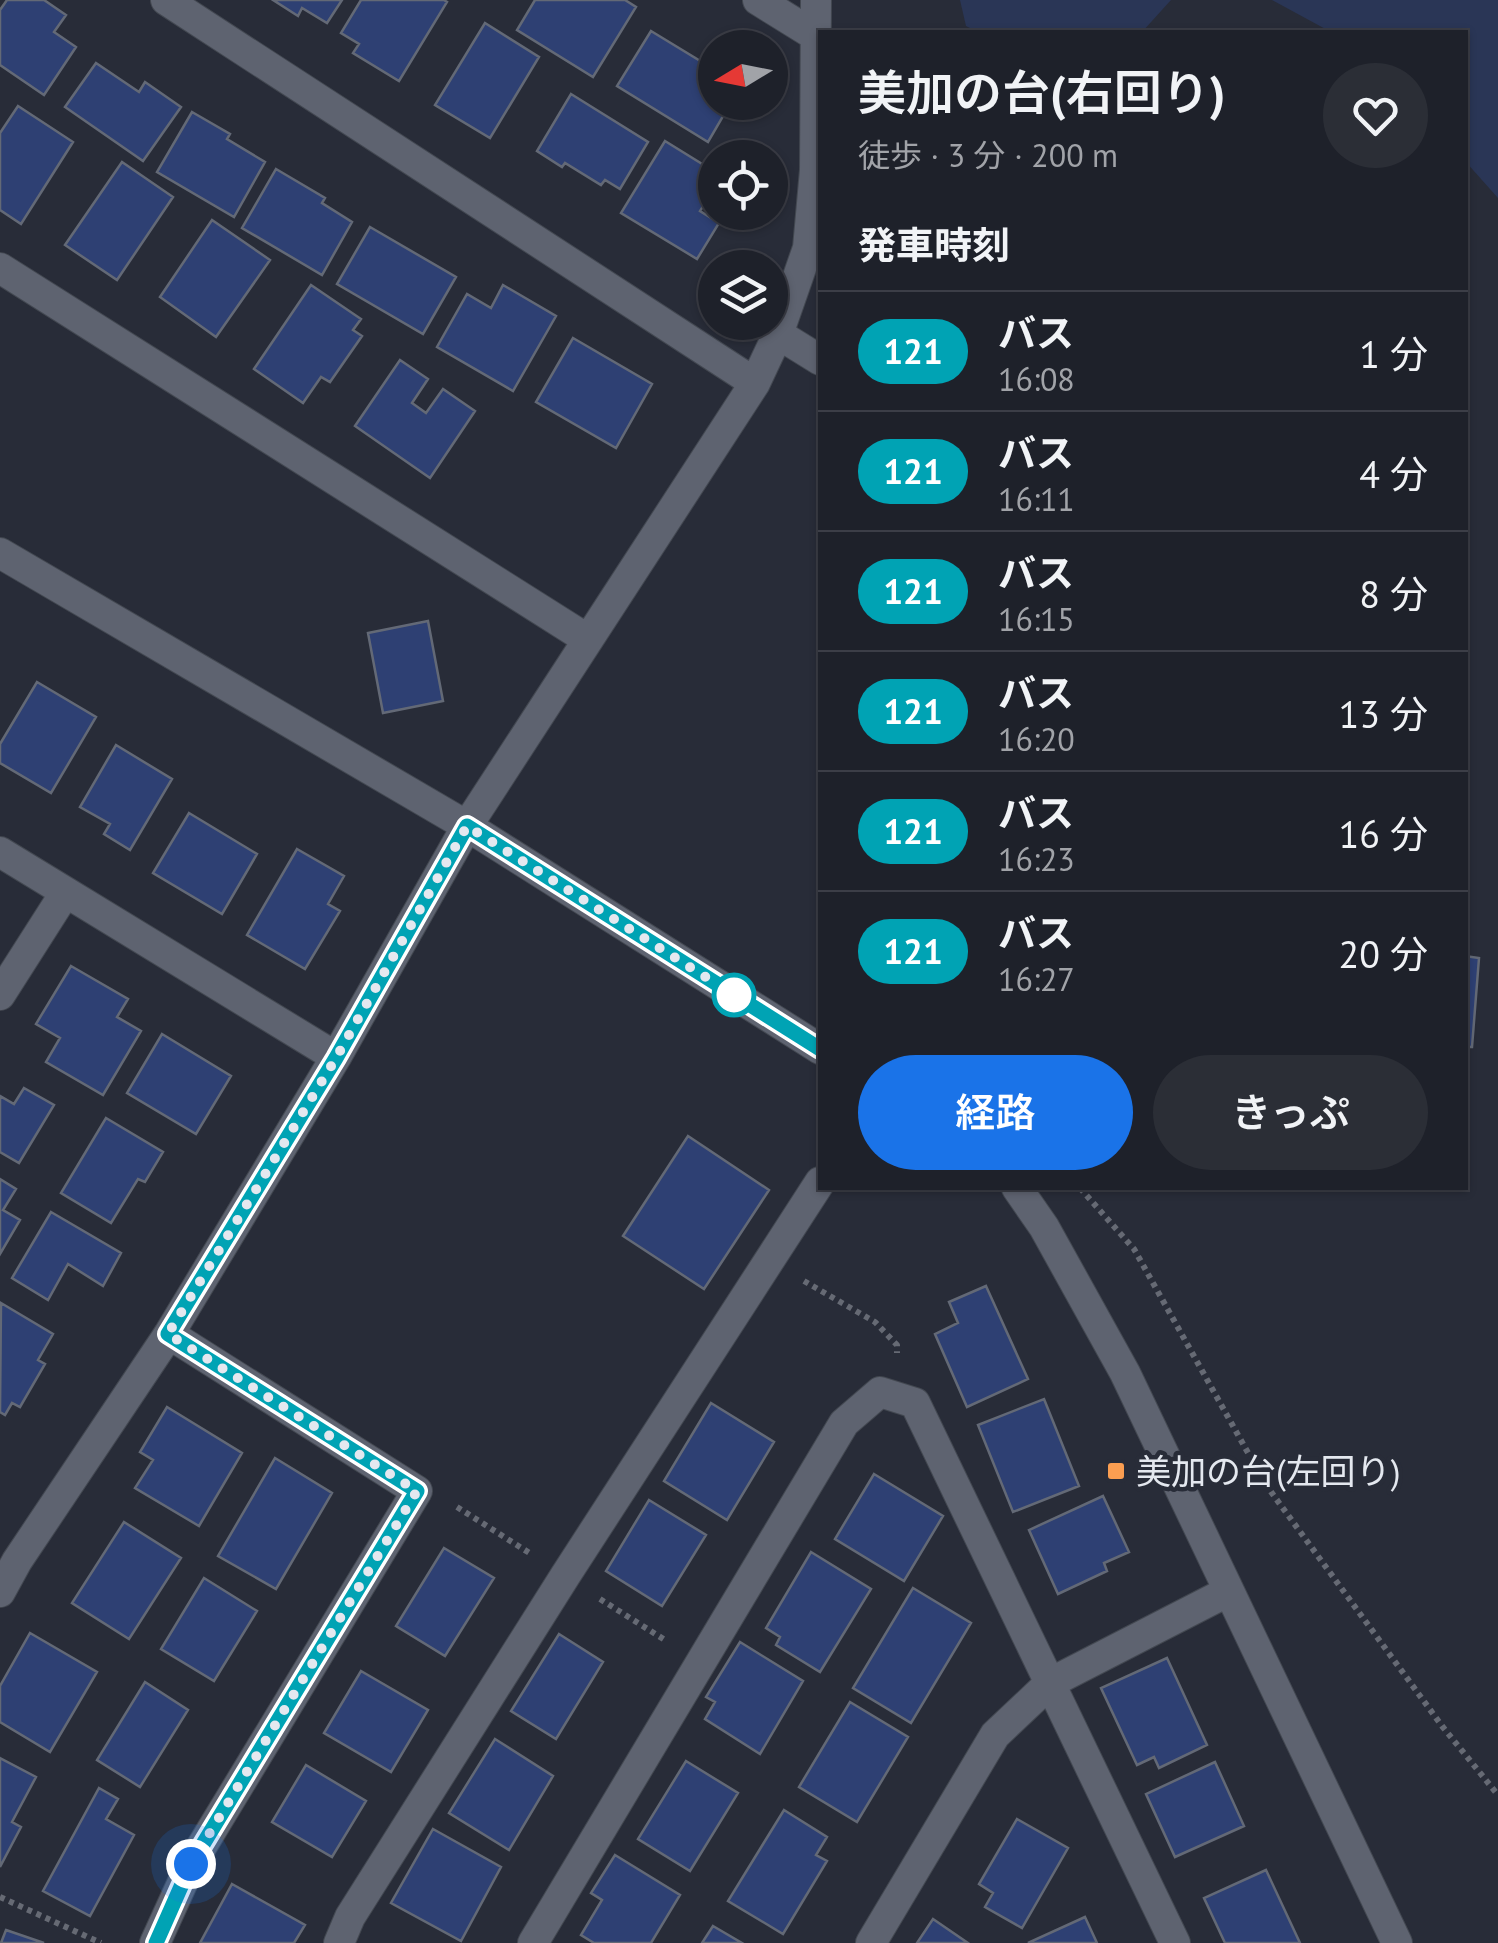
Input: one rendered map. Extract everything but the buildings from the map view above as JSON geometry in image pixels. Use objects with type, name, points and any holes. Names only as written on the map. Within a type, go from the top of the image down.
[{"type":"street","points":[[166,0],[755,383]]},
{"type":"street","points":[[758,0],[816,36]]},
{"type":"street","points":[[788,305],[808,248],[815,170],[816,0]]},
{"type":"street","points":[[0,268],[588,639]]},
{"type":"street","points":[[0,1592],[168,1334],[336,1058],[467,826],[755,383],[775,340]]},
{"type":"street","points":[[788,340],[818,359]]},
{"type":"street","points":[[0,553],[467,826],[818,1048]]},
{"type":"street","points":[[0,852],[336,1058]]},
{"type":"street","points":[[0,995],[65,892]]},
{"type":"street","points":[[340,1943],[350,1917],[564,1576],[818,1185]]},
{"type":"street","points":[[1019,1190],[1125,1372],[1397,1943]]},
{"type":"street","points":[[156,1943],[191,1864],[417,1491],[168,1334]]},
{"type":"street","points":[[532,1943],[844,1423],[880,1392],[915,1402],[1174,1943]]},
{"type":"street","points":[[871,1943],[995,1735],[1050,1682],[1229,1591]]},
{"type":"path","points":[[1082,1190],[1134,1249],[1266,1485],[1442,1726],[1498,1795]]},
{"type":"path","points":[[0,1898],[100,1943]]},
{"type":"shaded area","points":[[960,0],[1171,0],[1144,30],[974,30],[966,26]]},
{"type":"shaded area","points":[[1272,0],[1498,0],[1498,198],[1468,164],[1468,30],[1327,30]]},
{"type":"bus line","name":"121","points":[[156,1943],[191,1864],[417,1491],[168,1334],[336,1058],[467,826],[818,1048]]},
{"type":"place","name":"美加の台(左回り)","points":[[1116,1471]]},
{"type":"route","points":[[191,1864],[417,1491],[168,1334],[336,1058],[467,826],[734,995]]}]
